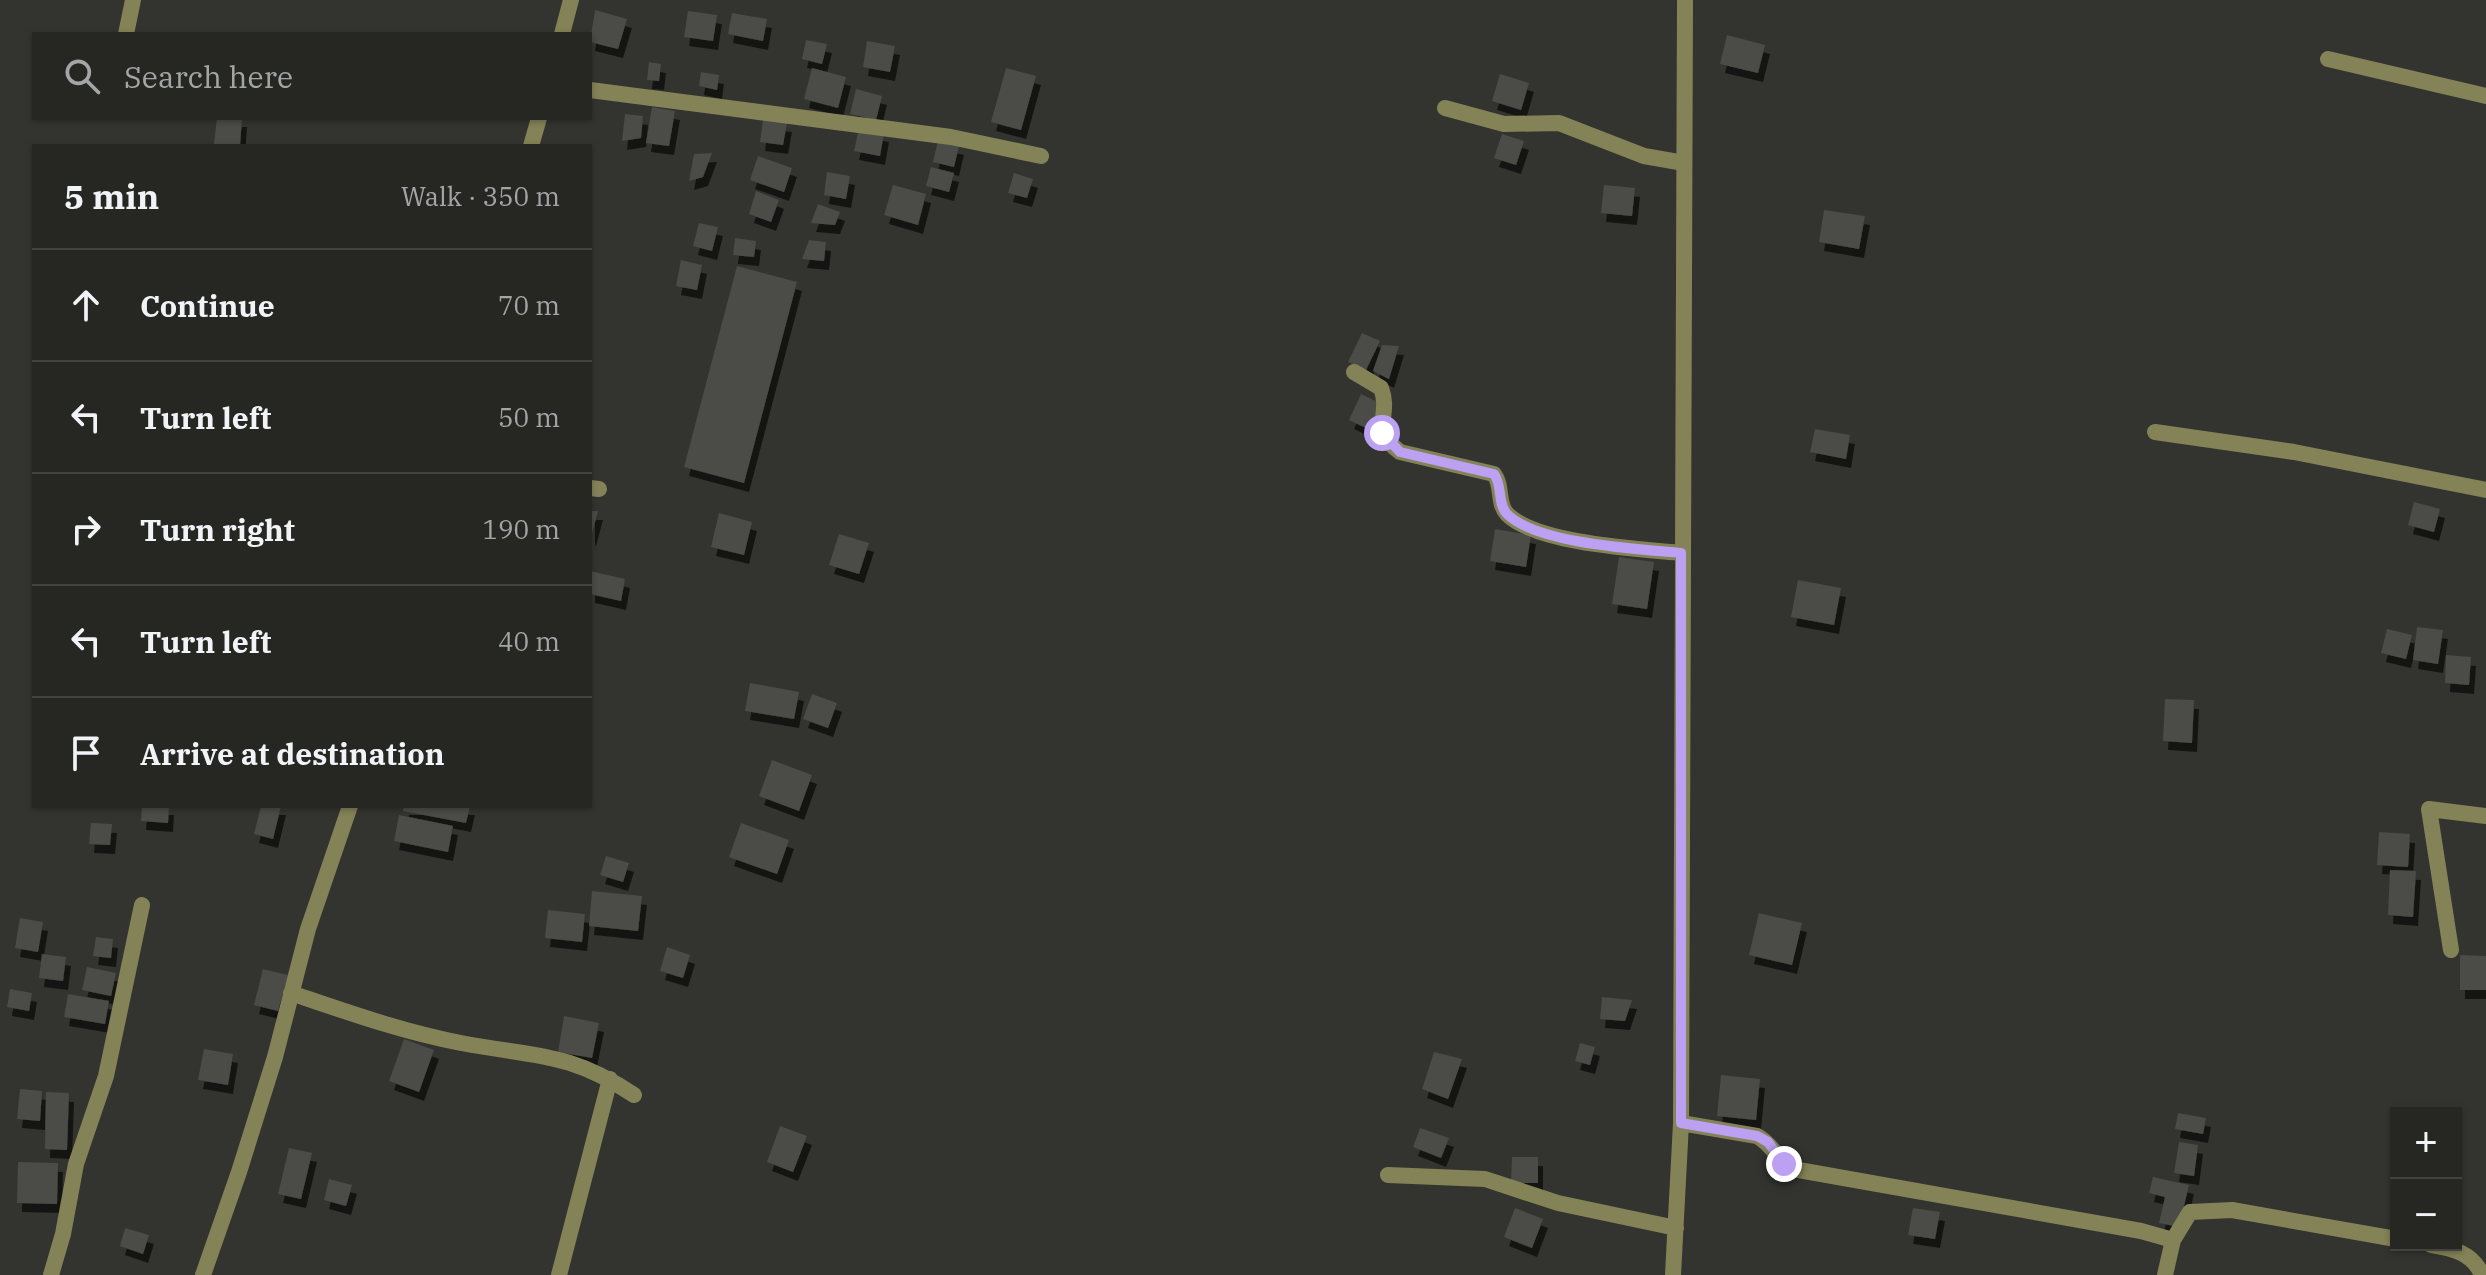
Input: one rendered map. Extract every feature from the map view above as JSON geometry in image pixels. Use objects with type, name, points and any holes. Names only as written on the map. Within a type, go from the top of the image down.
[{"type":"street","points":[[126,32],[133,0]]},
{"type":"street","points":[[563,32],[571,0]]},
{"type":"street","points":[[1673,1275],[1681,1123],[1685,0]]},
{"type":"street","points":[[2328,59],[2486,96]]},
{"type":"street","points":[[592,90],[951,137],[1041,156]]},
{"type":"street","points":[[1445,108],[1504,124],[1559,123],[1644,156],[1684,163]]},
{"type":"street","points":[[532,144],[538,120]]},
{"type":"street","points":[[1354,372],[1381,388],[1382,433],[1389,444],[1400,452],[1494,474],[1503,510],[1520,524],[1536,531],[1607,546],[1681,553]]},
{"type":"street","points":[[2155,432],[2294,452],[2486,490]]},
{"type":"street","points":[[203,1275],[239,1172],[308,929],[347,808]]},
{"type":"street","points":[[2451,950],[2429,809],[2486,816]]},
{"type":"street","points":[[51,1275],[63,1234],[76,1164],[106,1076],[142,905]]},
{"type":"street","points":[[291,993],[375,1022],[461,1043],[575,1062],[634,1095]]},
{"type":"street","points":[[559,1275],[610,1079]]},
{"type":"street","points":[[1681,1123],[1757,1136],[1768,1142],[1784,1164],[1793,1169],[2141,1231],[2173,1240]]},
{"type":"street","points":[[1388,1175],[1485,1179],[1558,1203],[1676,1228]]},
{"type":"street","points":[[2165,1275],[2173,1240],[2190,1212],[2232,1210],[2390,1238]]},
{"type":"street","points":[[2458,1251],[2472,1260],[2482,1275]]},
{"type":"building","points":[[595,10],[627,19],[618,49],[592,42]]},
{"type":"building","points":[[688,11],[717,15],[713,41],[684,37]]},
{"type":"building","points":[[732,13],[767,19],[763,41],[728,34]]},
{"type":"building","points":[[1727,35],[1765,45],[1758,73],[1720,64]]},
{"type":"building","points":[[806,40],[827,44],[822,64],[802,59]]},
{"type":"building","points":[[867,41],[895,46],[890,72],[863,67]]},
{"type":"building","points":[[649,62],[661,64],[659,81],[647,80]]},
{"type":"building","points":[[812,68],[846,77],[838,108],[804,99]]},
{"type":"building","points":[[1006,68],[1036,76],[1021,130],[991,122]]},
{"type":"building","points":[[701,72],[719,75],[717,90],[699,86]]},
{"type":"building","points":[[1500,74],[1529,83],[1521,110],[1492,101]]},
{"type":"building","points":[[856,89],[882,96],[876,120],[850,114]]},
{"type":"building","points":[[652,107],[675,111],[669,146],[646,143]]},
{"type":"building","points":[[625,114],[643,116],[641,138],[622,141]]},
{"type":"building","points":[[217,120],[242,120],[240,144],[214,144]]},
{"type":"building","points":[[763,120],[787,123],[783,145],[760,142]]},
{"type":"building","points":[[859,128],[884,133],[880,156],[854,151]]},
{"type":"building","points":[[1502,134],[1524,141],[1516,165],[1494,158]]},
{"type":"building","points":[[938,141],[959,146],[954,167],[933,162]]},
{"type":"building","points":[[712,153],[703,177],[689,181],[694,154]]},
{"type":"building","points":[[758,156],[792,168],[784,192],[750,180]]},
{"type":"building","points":[[931,167],[954,173],[949,192],[926,186]]},
{"type":"building","points":[[827,172],[850,176],[846,199],[824,195]]},
{"type":"building","points":[[1014,173],[1033,179],[1027,198],[1008,193]]},
{"type":"building","points":[[893,185],[926,194],[918,225],[884,215]]},
{"type":"building","points":[[1604,185],[1635,188],[1632,216],[1601,213]]},
{"type":"building","points":[[756,191],[779,200],[771,222],[749,214]]},
{"type":"building","points":[[818,204],[840,212],[835,225],[811,223]]},
{"type":"building","points":[[1824,210],[1865,216],[1859,249],[1819,242]]},
{"type":"building","points":[[699,223],[718,227],[712,251],[693,246]]},
{"type":"building","points":[[735,238],[756,241],[754,257],[733,255]]},
{"type":"building","points":[[809,240],[826,242],[824,261],[802,259]]},
{"type":"building","points":[[681,260],[702,265],[697,290],[676,286]]},
{"type":"building","points":[[737,266],[797,282],[744,483],[684,467]]},
{"type":"building","points":[[1362,333],[1380,341],[1366,370],[1348,362]]},
{"type":"building","points":[[1382,345],[1399,346],[1389,379],[1373,371]]},
{"type":"building","points":[[1361,394],[1382,404],[1370,430],[1349,420]]},
{"type":"building","points":[[1815,429],[1850,435],[1846,459],[1810,452]]},
{"type":"building","points":[[2414,502],[2440,509],[2434,532],[2408,525]]},
{"type":"building","points":[[592,511],[598,511],[592,533]]},
{"type":"building","points":[[719,513],[752,522],[744,555],[711,547]]},
{"type":"building","points":[[1495,529],[1531,535],[1526,567],[1490,561]]},
{"type":"building","points":[[839,534],[869,543],[859,574],[829,565]]},
{"type":"building","points":[[1619,557],[1654,562],[1647,609],[1612,604]]},
{"type":"building","points":[[592,571],[625,579],[621,601],[592,594]]},
{"type":"building","points":[[1798,580],[1841,588],[1834,625],[1791,617]]},
{"type":"building","points":[[2417,627],[2443,630],[2438,664],[2413,660]]},
{"type":"building","points":[[2387,629],[2412,635],[2406,659],[2381,653]]},
{"type":"building","points":[[2446,655],[2471,657],[2469,685],[2445,683]]},
{"type":"building","points":[[750,683],[799,692],[794,719],[745,711]]},
{"type":"building","points":[[812,694],[837,703],[828,728],[803,719]]},
{"type":"building","points":[[2165,699],[2194,700],[2192,743],[2163,741]]},
{"type":"building","points":[[772,760],[812,775],[799,811],[759,796]]},
{"type":"building","points":[[142,808],[169,808],[168,823],[141,821]]},
{"type":"building","points":[[260,808],[281,808],[273,839],[254,834]]},
{"type":"building","points":[[404,808],[470,808],[466,823],[403,811]]},
{"type":"building","points":[[399,815],[453,826],[448,852],[394,841]]},
{"type":"building","points":[[91,823],[112,824],[110,845],[89,844]]},
{"type":"building","points":[[741,823],[789,840],[777,874],[729,857]]},
{"type":"building","points":[[2379,832],[2410,834],[2408,867],[2377,865]]},
{"type":"building","points":[[606,856],[629,863],[623,882],[600,875]]},
{"type":"building","points":[[2390,870],[2416,871],[2413,917],[2388,915]]},
{"type":"building","points":[[592,891],[642,896],[638,931],[589,926]]},
{"type":"building","points":[[548,910],[585,914],[582,942],[545,938]]},
{"type":"building","points":[[1759,913],[1802,923],[1792,965],[1749,955]]},
{"type":"building","points":[[20,918],[43,922],[38,952],[15,948]]},
{"type":"building","points":[[96,937],[113,939],[111,958],[93,956]]},
{"type":"building","points":[[667,947],[690,955],[683,978],[660,971]]},
{"type":"building","points":[[42,954],[66,957],[63,981],[39,978]]},
{"type":"building","points":[[2460,955],[2486,956],[2486,990],[2460,990]]},
{"type":"building","points":[[87,967],[116,973],[111,996],[82,990]]},
{"type":"building","points":[[263,969],[288,975],[278,1011],[254,1005]]},
{"type":"building","points":[[10,989],[32,993],[29,1011],[7,1007]]},
{"type":"building","points":[[68,994],[109,1001],[105,1024],[64,1017]]},
{"type":"building","points":[[1602,997],[1632,1000],[1625,1021],[1600,1019]]},
{"type":"building","points":[[564,1016],[599,1023],[592,1058],[558,1052]]},
{"type":"building","points":[[404,1039],[434,1050],[419,1092],[389,1081]]},
{"type":"building","points":[[1580,1043],[1595,1047],[1590,1065],[1575,1061]]},
{"type":"building","points":[[204,1049],[233,1054],[228,1085],[198,1080]]},
{"type":"building","points":[[1434,1052],[1462,1059],[1448,1099],[1422,1089]]},
{"type":"building","points":[[1721,1075],[1760,1079],[1756,1120],[1717,1116]]},
{"type":"building","points":[[20,1089],[42,1091],[40,1121],[17,1119]]},
{"type":"building","points":[[46,1092],[69,1093],[67,1150],[45,1149]]},
{"type":"building","points":[[2178,1113],[2206,1118],[2203,1134],[2175,1129]]},
{"type":"building","points":[[780,1126],[807,1136],[793,1172],[767,1162]]},
{"type":"building","points":[[1420,1128],[1449,1138],[1441,1158],[1413,1147]]},
{"type":"building","points":[[2179,1142],[2198,1145],[2194,1176],[2174,1173]]},
{"type":"building","points":[[289,1148],[312,1153],[301,1199],[278,1194]]},
{"type":"building","points":[[1512,1157],[1538,1157],[1538,1183],[1511,1183]]},
{"type":"building","points":[[18,1162],[58,1163],[57,1204],[17,1203]]},
{"type":"building","points":[[2153,1177],[2189,1185],[2179,1227],[2159,1223],[2165,1197],[2149,1193]]},
{"type":"building","points":[[329,1179],[352,1185],[346,1206],[324,1200]]},
{"type":"building","points":[[1515,1208],[1543,1219],[1532,1248],[1504,1237]]},
{"type":"building","points":[[1913,1208],[1940,1212],[1935,1239],[1908,1235]]},
{"type":"building","points":[[125,1228],[149,1235],[143,1254],[120,1246]]},
{"type":"route","points":[[1382,433],[1389,444],[1400,452],[1463,469],[1488,470],[1498,478],[1503,510],[1520,524],[1536,531],[1607,546],[1681,553],[1681,1123],[1757,1136],[1777,1151],[1784,1164]]}]
